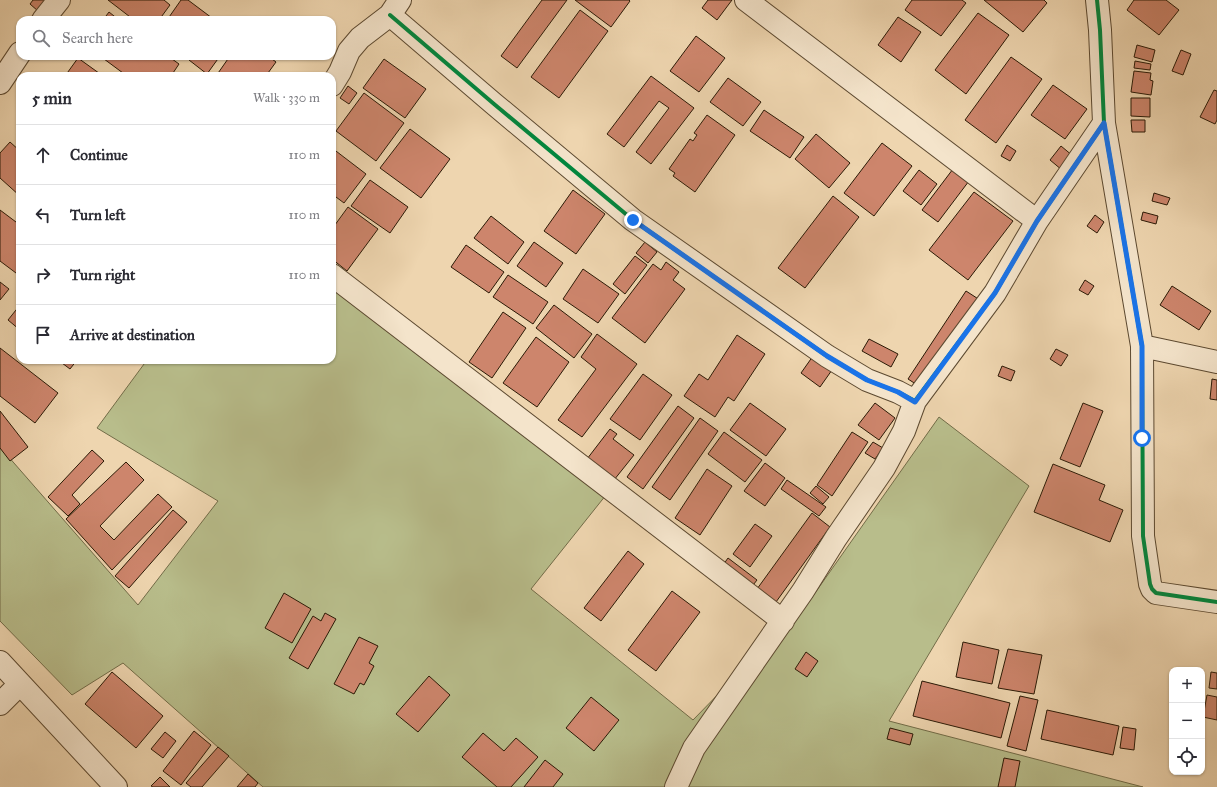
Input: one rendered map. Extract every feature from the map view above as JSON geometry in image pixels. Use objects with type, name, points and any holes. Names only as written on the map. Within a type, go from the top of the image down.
[{"type":"street","points":[[46,16],[58,0]]},
{"type":"street","points":[[746,0],[1037,221]]},
{"type":"street","points":[[1097,0],[1100,30],[1104,123],[1142,346],[1143,536],[1150,584],[1156,593],[1217,602]]},
{"type":"street","points":[[336,78],[349,51],[360,38],[395,7],[494,104],[633,220],[827,356],[867,380],[898,392],[915,402]]},
{"type":"street","points":[[0,83],[16,60]]},
{"type":"street","points":[[676,787],[694,748],[783,621],[840,532],[884,468],[904,431],[915,402],[995,293],[1037,221],[1104,123]]},
{"type":"street","points":[[336,278],[783,621]]},
{"type":"street","points":[[1142,346],[1217,362]]},
{"type":"street","points":[[0,662],[116,787]]},
{"type":"street","points":[[0,704],[20,684]]},
{"type":"green space","points":[[336,292],[606,495],[531,589],[693,720],[810,600],[939,417],[1029,486],[889,721],[1143,787],[263,787],[123,663],[72,695],[0,621],[0,447],[138,605],[218,501],[97,428],[144,364],[336,364]]},
{"type":"building","points":[[33,0],[44,0],[46,2],[38,11],[30,4]]},
{"type":"building","points":[[108,0],[164,0],[170,5],[162,16],[129,16]]},
{"type":"building","points":[[181,0],[188,0],[209,16],[170,16]]},
{"type":"building","points":[[542,0],[567,0],[517,68],[501,56]]},
{"type":"building","points":[[575,0],[629,0],[630,1],[611,27]]},
{"type":"building","points":[[708,0],[732,0],[717,20],[702,8]]},
{"type":"building","points":[[912,0],[962,0],[966,3],[941,36],[905,10]]},
{"type":"building","points":[[984,0],[1044,0],[1047,3],[1023,32]]},
{"type":"building","points":[[1134,0],[1166,0],[1179,10],[1159,35],[1127,10]]},
{"type":"building","points":[[580,10],[608,31],[559,98],[531,77]]},
{"type":"building","points":[[109,12],[114,16],[106,16]]},
{"type":"building","points":[[978,13],[1009,35],[966,94],[935,70]]},
{"type":"building","points":[[898,17],[921,32],[901,62],[878,45]]},
{"type":"building","points":[[696,36],[725,58],[699,92],[670,71]]},
{"type":"building","points":[[1137,45],[1155,50],[1152,62],[1134,57]]},
{"type":"building","points":[[1181,50],[1191,54],[1183,75],[1172,71]]},
{"type":"building","points":[[1011,57],[1042,79],[996,143],[965,120]]},
{"type":"building","points":[[384,59],[426,89],[405,118],[363,88]]},
{"type":"building","points":[[77,60],[81,60],[97,72],[68,72]]},
{"type":"building","points":[[105,60],[174,60],[179,64],[174,72],[122,72]]},
{"type":"building","points":[[189,60],[217,60],[208,72],[204,72]]},
{"type":"building","points":[[227,60],[273,60],[276,62],[269,72],[219,72]]},
{"type":"building","points":[[1135,61],[1151,64],[1150,70],[1134,68]]},
{"type":"building","points":[[1134,71],[1151,73],[1150,80],[1153,81],[1151,95],[1131,92]]},
{"type":"building","points":[[651,76],[694,108],[651,164],[636,152],[669,108],[659,101],[624,147],[607,134]]},
{"type":"building","points":[[728,78],[761,102],[743,126],[710,102]]},
{"type":"building","points":[[1053,85],[1087,109],[1065,139],[1031,115]]},
{"type":"building","points":[[348,86],[357,93],[349,104],[340,98]]},
{"type":"building","points":[[1214,90],[1217,91],[1217,120],[1215,124],[1200,117]]},
{"type":"building","points":[[364,93],[404,123],[376,161],[336,131]]},
{"type":"building","points":[[1131,98],[1150,98],[1150,117],[1131,116]]},
{"type":"building","points":[[764,110],[804,137],[790,158],[750,131]]},
{"type":"building","points":[[707,115],[735,135],[695,192],[673,176],[675,173],[669,169],[690,139],[693,141],[697,135],[694,133]]},
{"type":"building","points":[[1131,120],[1145,120],[1145,132],[1132,132]]},
{"type":"building","points":[[410,129],[450,159],[421,198],[380,168]]},
{"type":"building","points":[[816,134],[850,163],[829,188],[795,159]]},
{"type":"building","points":[[10,142],[16,147],[16,192],[0,178],[0,153]]},
{"type":"building","points":[[882,143],[912,166],[874,216],[844,193]]},
{"type":"building","points":[[1007,145],[1016,151],[1010,161],[1001,156]]},
{"type":"building","points":[[1061,146],[1073,156],[1062,170],[1050,160]]},
{"type":"building","points":[[336,151],[366,174],[344,203],[336,197]]},
{"type":"building","points":[[956,165],[972,177],[938,222],[922,210]]},
{"type":"building","points":[[919,170],[937,184],[921,205],[903,191]]},
{"type":"building","points":[[370,180],[408,207],[390,233],[351,206]]},
{"type":"building","points":[[573,190],[605,214],[576,254],[544,231]]},
{"type":"building","points":[[974,192],[1013,221],[968,280],[929,250]]},
{"type":"building","points":[[1154,193],[1170,198],[1167,205],[1152,201]]},
{"type":"building","points":[[833,196],[859,217],[805,288],[778,268]]},
{"type":"building","points":[[348,207],[378,229],[347,271],[336,262],[336,224]]},
{"type":"building","points":[[0,210],[16,222],[16,273],[0,261]]},
{"type":"building","points":[[1143,212],[1158,216],[1156,224],[1141,220]]},
{"type":"building","points":[[1095,215],[1104,222],[1097,233],[1087,226]]},
{"type":"building","points":[[491,216],[524,242],[508,264],[474,238]]},
{"type":"building","points":[[534,242],[563,263],[546,287],[517,266]]},
{"type":"building","points":[[645,242],[657,252],[648,263],[636,253]]},
{"type":"building","points":[[466,245],[504,272],[489,293],[451,267]]},
{"type":"building","points":[[635,256],[647,265],[625,294],[613,284]]},
{"type":"building","points":[[666,262],[679,272],[673,280],[685,289],[645,343],[612,318],[653,264],[661,270]]},
{"type":"building","points":[[583,269],[619,294],[598,323],[563,299]]},
{"type":"building","points":[[508,275],[548,302],[533,324],[493,297]]},
{"type":"building","points":[[1085,280],[1094,286],[1088,295],[1079,290]]},
{"type":"building","points":[[0,282],[9,289],[0,300]]},
{"type":"building","points":[[1172,286],[1211,311],[1199,330],[1160,305]]},
{"type":"building","points":[[966,291],[983,302],[925,390],[908,379]]},
{"type":"building","points":[[554,305],[592,334],[574,358],[536,328]]},
{"type":"building","points":[[16,310],[16,327],[8,320]]},
{"type":"building","points":[[503,312],[526,328],[492,378],[469,362]]},
{"type":"building","points":[[597,334],[637,364],[582,437],[558,420],[596,369],[581,357]]},
{"type":"building","points":[[737,335],[765,354],[734,401],[728,397],[715,417],[684,396],[699,374],[708,380]]},
{"type":"building","points":[[536,337],[569,362],[537,407],[503,383]]},
{"type":"building","points":[[869,339],[898,354],[891,367],[862,351]]},
{"type":"building","points":[[0,348],[16,360],[16,364],[21,364],[58,393],[35,423],[0,396]]},
{"type":"building","points":[[1056,349],[1068,355],[1061,366],[1050,359]]},
{"type":"building","points":[[813,356],[832,370],[820,387],[801,373]]},
{"type":"building","points":[[63,364],[74,364],[70,369]]},
{"type":"building","points":[[1002,366],[1015,371],[1011,381],[998,376]]},
{"type":"building","points":[[643,374],[672,395],[640,440],[610,419]]},
{"type":"building","points":[[1212,379],[1217,380],[1217,400],[1210,399]]},
{"type":"building","points":[[750,403],[786,429],[766,456],[730,430]]},
{"type":"building","points":[[875,403],[895,418],[879,440],[858,425]]},
{"type":"building","points":[[1083,403],[1103,411],[1080,467],[1060,459]]},
{"type":"building","points":[[678,406],[694,418],[643,489],[627,477]]},
{"type":"building","points":[[0,411],[28,447],[10,461],[0,448]]},
{"type":"building","points":[[700,418],[718,431],[670,500],[652,487]]},
{"type":"building","points":[[610,429],[617,434],[613,439],[634,455],[614,480],[587,459]]},
{"type":"building","points":[[724,432],[762,460],[745,482],[708,454]]},
{"type":"building","points":[[852,432],[868,442],[832,496],[817,485]]},
{"type":"building","points":[[873,442],[883,448],[875,459],[865,453]]},
{"type":"building","points":[[92,450],[104,461],[72,495],[80,504],[68,516],[48,497]]},
{"type":"building","points":[[126,462],[144,480],[100,526],[114,540],[158,494],[172,507],[112,570],[66,519]]},
{"type":"building","points":[[765,463],[785,478],[765,506],[744,491]]},
{"type":"building","points":[[1053,464],[1105,485],[1099,500],[1123,510],[1110,542],[1034,512]]},
{"type":"building","points":[[707,469],[732,486],[700,535],[675,518]]},
{"type":"building","points":[[787,480],[826,507],[819,516],[781,489]]},
{"type":"building","points":[[816,486],[829,497],[823,504],[810,493]]},
{"type":"building","points":[[173,510],[187,522],[129,588],[115,576]]},
{"type":"building","points":[[812,513],[830,527],[776,602],[757,589]]},
{"type":"building","points":[[755,524],[772,536],[750,567],[733,554]]},
{"type":"building","points":[[628,551],[644,564],[601,621],[584,608]]},
{"type":"building","points":[[728,558],[757,580],[750,589],[721,568]]},
{"type":"building","points":[[672,591],[700,612],[656,671],[628,650]]},
{"type":"building","points":[[284,593],[311,609],[292,643],[265,628]]},
{"type":"building","points":[[325,613],[336,619],[308,669],[289,658],[313,616],[321,621]]},
{"type":"building","points":[[359,637],[378,646],[369,663],[374,666],[364,685],[360,683],[354,694],[334,684]]},
{"type":"building","points":[[963,642],[999,650],[992,684],[956,677]]},
{"type":"building","points":[[1008,649],[1042,655],[1034,694],[998,688]]},
{"type":"building","points":[[806,652],[818,661],[807,677],[795,669]]},
{"type":"building","points":[[112,672],[163,716],[136,748],[85,704]]},
{"type":"building","points":[[1211,672],[1217,673],[1217,689],[1209,688]]},
{"type":"building","points":[[429,676],[450,695],[418,732],[396,714]]},
{"type":"building","points":[[922,681],[1010,703],[1001,738],[913,716]]},
{"type":"building","points":[[1207,695],[1217,697],[1217,720],[1205,717]]},
{"type":"building","points":[[1020,696],[1038,700],[1026,751],[1007,746]]},
{"type":"building","points":[[591,697],[619,720],[594,751],[566,728]]},
{"type":"building","points":[[1047,710],[1119,726],[1113,755],[1041,739]]},
{"type":"building","points":[[1123,727],[1136,729],[1134,750],[1120,748]]},
{"type":"building","points":[[890,728],[913,734],[910,745],[887,739]]},
{"type":"building","points":[[194,731],[211,745],[181,785],[163,771]]},
{"type":"building","points":[[165,732],[176,741],[163,758],[151,749]]},
{"type":"building","points":[[483,733],[504,751],[516,738],[538,757],[511,787],[497,787],[462,757]]},
{"type":"building","points":[[218,747],[229,756],[202,787],[191,787],[186,783]]},
{"type":"building","points":[[1004,758],[1020,761],[1015,787],[998,787]]},
{"type":"building","points":[[545,760],[563,774],[553,787],[524,787]]},
{"type":"building","points":[[248,774],[258,783],[255,787],[237,787]]},
{"type":"building","points":[[160,777],[170,787],[151,786]]},
{"type":"cycle path","points":[[1097,0],[1100,30],[1104,123],[1142,346],[1143,536],[1150,584],[1156,593],[1217,602]]},
{"type":"cycle path","points":[[390,15],[633,220],[827,356],[867,380],[898,392],[915,401],[995,293],[1037,221],[1104,123]]},
{"type":"route","points":[[633,220],[827,356],[867,380],[898,392],[915,402],[995,293],[1037,221],[1104,123],[1142,346],[1142,438]]}]
